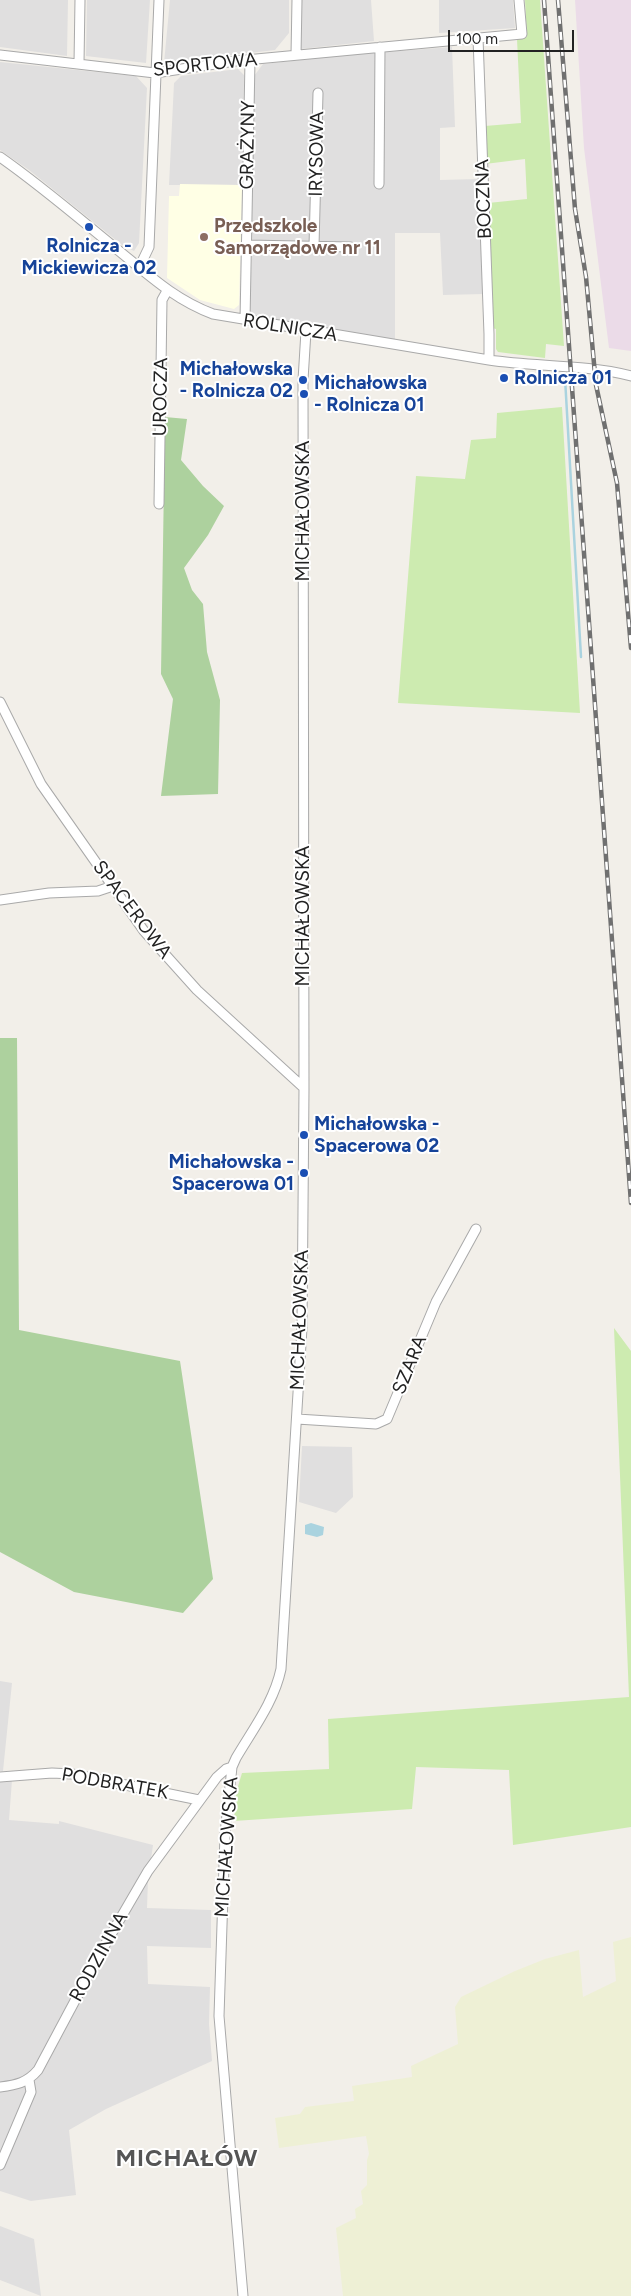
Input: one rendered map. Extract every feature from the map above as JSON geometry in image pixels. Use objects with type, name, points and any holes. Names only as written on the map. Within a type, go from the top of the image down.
[{"type":"street","points":[[79,63],[80,0]]},
{"type":"street","points":[[139,268],[149,247],[159,0]]},
{"type":"street","points":[[296,55],[297,0]]},
{"type":"street","name":"SPORTOWA","points":[[0,55],[155,73],[250,60],[380,46],[522,34],[519,0]]},
{"type":"street","name":"BOCZNA","points":[[478,38],[489,334],[488,360]]},
{"type":"street","points":[[379,184],[380,46]]},
{"type":"street","name":"GRAŻYNY","points":[[245,320],[250,60]]},
{"type":"street","name":"IRYSOWA","points":[[314,246],[318,93]]},
{"type":"street","name":"ROLNICZA","points":[[0,157],[68,209],[167,291],[201,309],[227,317],[488,360],[534,366],[588,367],[631,376]]},
{"type":"street","points":[[246,245],[351,247]]},
{"type":"street","name":"UROCZA","points":[[159,504],[162,300],[167,291]]},
{"type":"street","name":"MICHAŁOWSKA","points":[[243,2296],[219,2016],[225,1827],[232,1768],[269,1703],[277,1686],[281,1669],[302,1328],[304,1088],[303,380],[306,331]]},
{"type":"street","name":"SPACEROWA","points":[[0,702],[41,784],[144,931],[197,990],[304,1088]]},
{"type":"street","points":[[0,900],[49,893],[98,891],[113,886]]},
{"type":"street","name":"SZARA","points":[[297,1419],[376,1424],[387,1420],[436,1302],[476,1230]]},
{"type":"street","name":"RODZINNA","points":[[0,2165],[31,2092],[29,2080],[38,2070],[102,1950],[148,1872],[199,1800],[217,1777],[226,1769],[232,1768]]},
{"type":"street","name":"PODBRATEK","points":[[0,1778],[52,1773],[72,1774],[199,1800]]},
{"type":"street","points":[[0,2086],[19,2084],[29,2080]]},
{"type":"shaded area","points":[[0,0],[68,0],[67,56],[0,47]]},
{"type":"shaded area","points":[[87,0],[150,0],[146,63],[86,56]]},
{"type":"shaded area","points":[[170,0],[289,0],[289,33],[275,50],[164,63]]},
{"type":"shaded area","points":[[301,0],[371,0],[374,41],[301,49]]},
{"type":"shaded area","points":[[439,0],[513,0],[515,28],[439,33]]},
{"type":"shaded area","points":[[575,0],[631,0],[631,351],[609,348],[584,148]]},
{"type":"shaded area","points":[[452,47],[455,127],[440,128],[440,180],[478,179],[484,294],[443,295],[440,233],[395,233],[395,340],[249,318],[252,250],[351,252],[351,242],[251,240],[254,76],[263,64],[376,52],[383,183],[384,52]]},
{"type":"shaded area","points":[[0,62],[136,76],[147,88],[139,243],[134,251],[122,245],[29,170],[0,150]]},
{"type":"shaded area","points":[[238,69],[244,75],[243,181],[240,185],[169,185],[174,83],[181,76]]},
{"type":"shaded area","name":"Przedszkole Samorządowe nr 11","points":[[180,184],[242,185],[239,305],[234,309],[200,300],[167,278],[169,196],[179,196]]},
{"type":"shaded area","points":[[302,1446],[352,1447],[353,1497],[336,1513],[299,1502]]},
{"type":"shaded area","points":[[0,1681],[12,1683],[3,1771],[0,1771]]},
{"type":"shaded area","points":[[12,1780],[9,1820],[59,1824],[59,1821],[153,1845],[148,1880],[147,1908],[211,1910],[211,1948],[147,1946],[148,1984],[210,1987],[209,2024],[212,2061],[106,2109],[69,2130],[76,2195],[31,2201],[0,2191],[0,1781]]},
{"type":"shaded area","points":[[631,1937],[631,2296],[343,2296],[336,2228],[356,2218],[355,2209],[363,2204],[361,2191],[367,2185],[367,2160],[369,2154],[366,2136],[279,2148],[275,2118],[300,2114],[305,2107],[354,2101],[352,2086],[412,2077],[411,2066],[458,2044],[455,2007],[461,1997],[515,1971],[545,1959],[579,1950],[583,1997],[616,1981],[613,1942]]},
{"type":"shaded area","points":[[0,2226],[34,2239],[41,2296],[0,2280]]},
{"type":"green space","points":[[525,0],[540,0],[564,346],[546,344],[545,358],[498,352],[496,349],[496,329],[492,328],[488,203],[527,199],[525,159],[485,164],[485,126],[521,123],[517,39],[527,37]]},
{"type":"green space","points":[[562,407],[580,713],[398,703],[416,476],[465,479],[471,440],[496,438],[497,413]]},
{"type":"green space","points":[[165,417],[187,419],[181,460],[203,486],[224,506],[208,535],[184,568],[192,590],[203,604],[207,652],[220,700],[218,794],[161,796],[173,699],[161,674]]},
{"type":"green space","points":[[0,1038],[17,1038],[19,1330],[180,1361],[213,1579],[183,1613],[74,1592],[0,1552]]},
{"type":"green space","points":[[614,1328],[631,1351],[631,1827],[513,1845],[509,1770],[416,1767],[412,1809],[234,1821],[236,1793],[242,1773],[329,1769],[328,1719],[629,1697]]},
{"type":"water","points":[[311,1523],[324,1527],[323,1535],[317,1537],[305,1534],[305,1525]]},
{"type":"waterway","points":[[565,378],[581,657]]},
{"type":"railway","points":[[544,0],[631,1203]]},
{"type":"railway","points":[[558,0],[575,209],[586,277],[596,385],[617,483],[631,648]]},
{"type":"place","name":"Rolnicza - Mickiewicza 02","points":[[89,227]]},
{"type":"place","name":"Przedszkole Samorządowe nr 11","points":[[204,237]]},
{"type":"place","name":"Rolnicza 01","points":[[504,378]]},
{"type":"place","name":"Michałowska - Rolnicza 02","points":[[303,380]]},
{"type":"place","name":"Michałowska - Rolnicza 01","points":[[304,394]]},
{"type":"place","name":"Michałowska - Spacerowa 02","points":[[304,1135]]},
{"type":"place","name":"Michałowska - Spacerowa 01","points":[[304,1173]]},
{"type":"district","name":"MICHAŁÓW","points":[[187,2159]]}]
